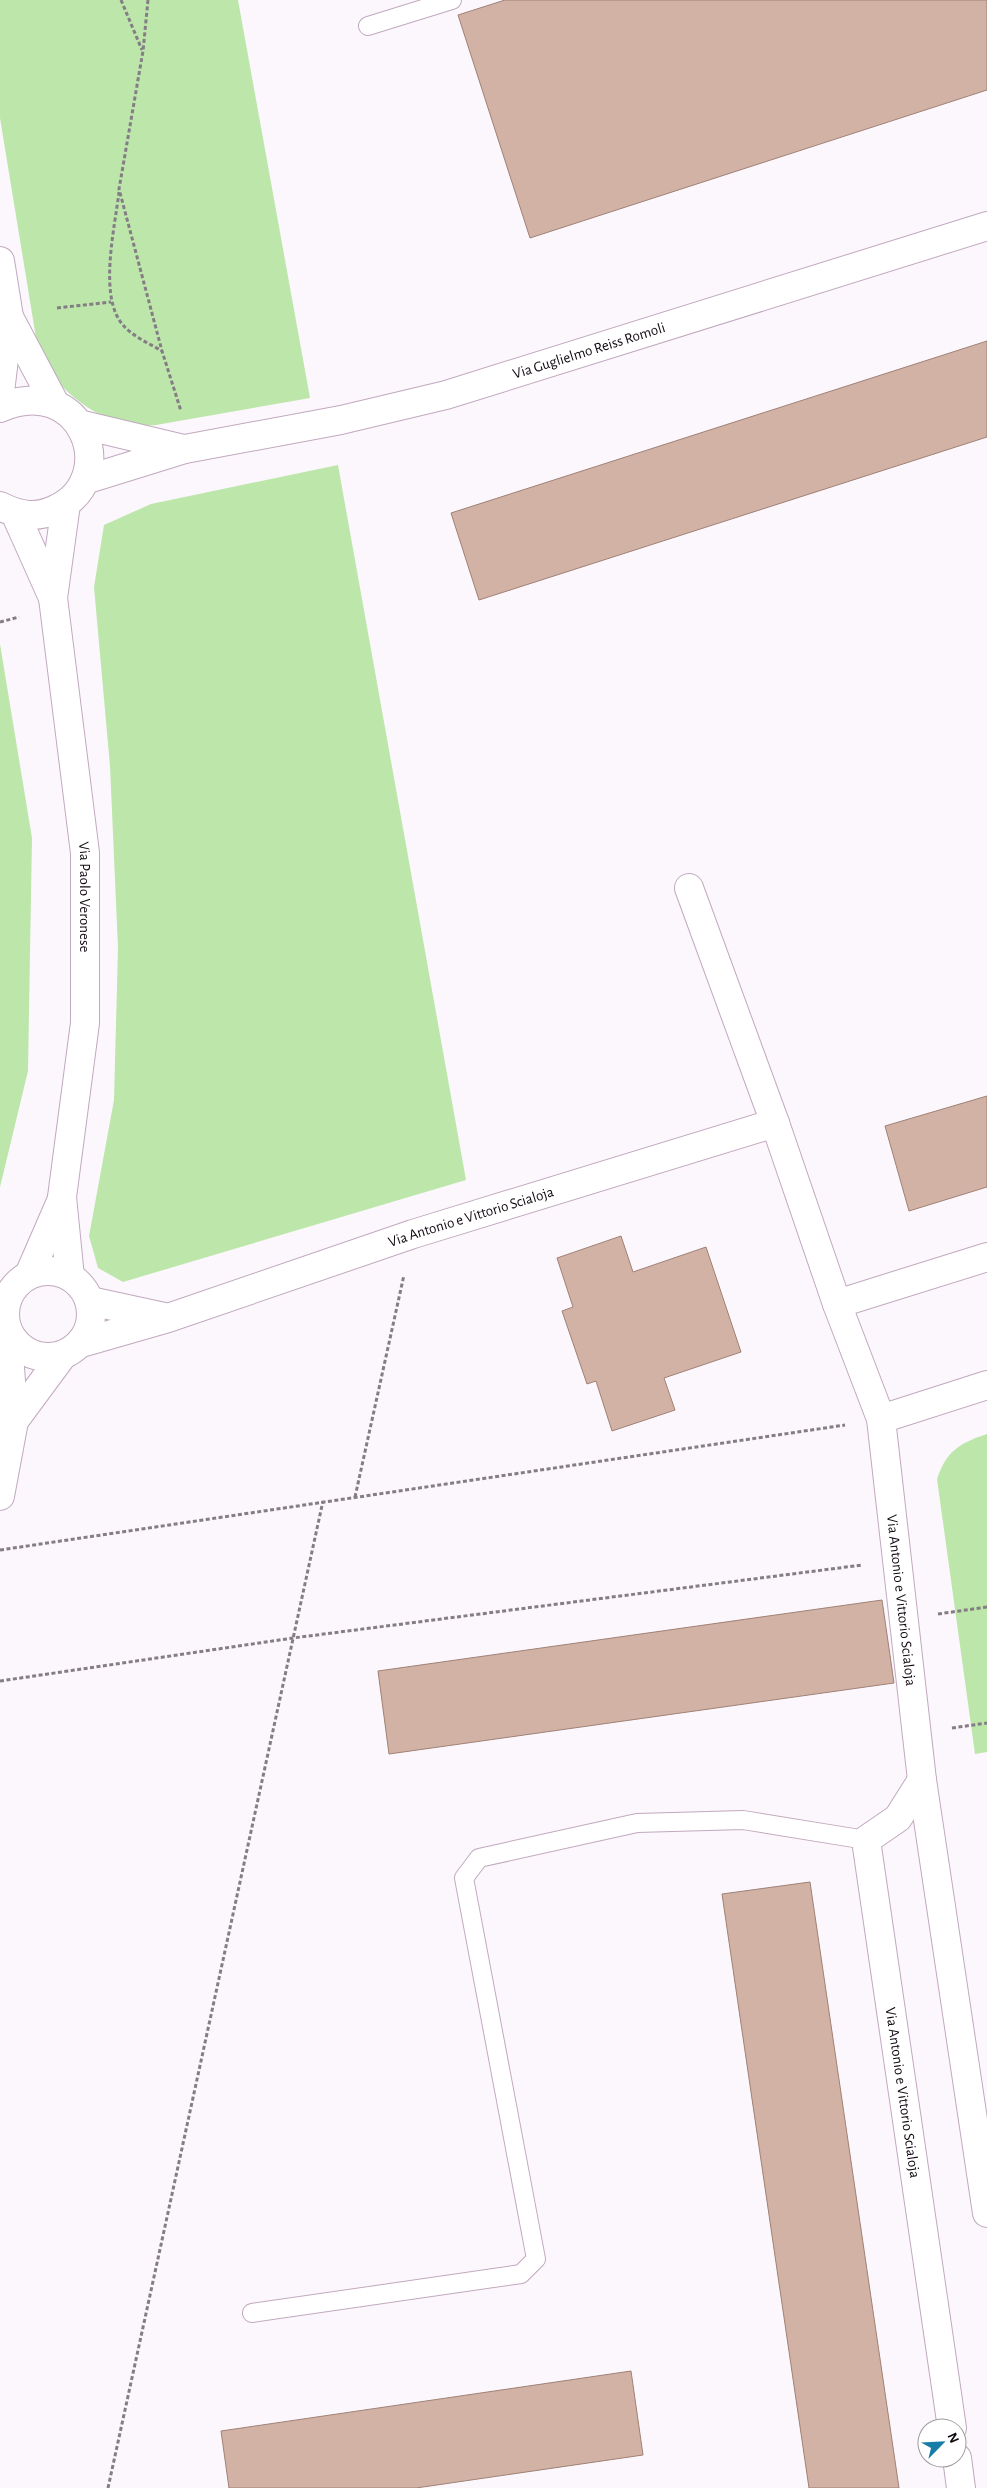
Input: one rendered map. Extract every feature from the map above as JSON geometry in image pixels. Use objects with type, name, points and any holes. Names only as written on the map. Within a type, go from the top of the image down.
[{"type":"street","name":"Via Guglielmo Reiss Romoli","points":[[185,449],[341,420],[446,395],[987,226]]},
{"type":"street","points":[[0,261],[9,317],[0,392]]},
{"type":"street","points":[[9,317],[55,404]]},
{"type":"street","points":[[0,408],[16,401],[36,399],[55,404],[69,412],[79,424],[88,441],[89,460],[85,480],[77,493],[66,504],[50,512],[32,516],[7,509]]},
{"type":"street","points":[[79,424],[185,449]]},
{"type":"street","points":[[85,480],[185,449]]},
{"type":"street","name":"Via Paolo Veronese","points":[[66,504],[53,598],[85,853],[85,1023],[62,1197],[70,1277]]},
{"type":"street","name":"Via Paolo Veronese","points":[[7,509],[53,598]]},
{"type":"street","name":"Via Antonio e Vittorio Scialoja","points":[[689,888],[775,1123],[837,1304],[881,1419],[922,1780],[987,2212]]},
{"type":"street","name":"Via Antonio e Vittorio Scialoja","points":[[72,1349],[413,1234],[775,1123]]},
{"type":"street","name":"Via Paolo Veronese","points":[[29,1275],[62,1197]]},
{"type":"street","points":[[837,1304],[987,1257]]},
{"type":"street","points":[[0,1496],[14,1421],[7,1328],[4,1316],[6,1304],[11,1292],[29,1275],[42,1271],[57,1272],[70,1277],[78,1283],[90,1301],[92,1315],[89,1330],[14,1421]]},
{"type":"street","points":[[90,1301],[168,1318]]},
{"type":"street","points":[[7,1328],[13,1340],[35,1356],[48,1358],[72,1349]]},
{"type":"street","points":[[881,1419],[987,1385]]},
{"type":"street","points":[[866,1840],[898,1818],[922,1780]]},
{"type":"street","name":"Via Antonio e Vittorio Scialoja","points":[[866,1840],[951,2418]]},
{"type":"street","points":[[958,2468],[961,2488]]},
{"type":"lane","points":[[368,26],[452,0]]},
{"type":"lane","points":[[252,2313],[521,2274],[536,2259],[464,1878],[480,1858],[637,1823],[743,1820],[866,1840]]},
{"type":"path","points":[[121,0],[143,50]]},
{"type":"path","points":[[148,0],[143,50],[119,189],[110,271],[111,302],[123,326],[162,351]]},
{"type":"path","points":[[119,189],[162,351],[184,420],[185,449]]},
{"type":"path","points":[[58,308],[111,302]]},
{"type":"path","points":[[0,622],[24,616]]},
{"type":"path","points":[[355,1497],[413,1234]]},
{"type":"path","points":[[0,1550],[881,1419]]},
{"type":"path","points":[[108,2488],[323,1501]]},
{"type":"path","points":[[0,1681],[293,1638],[897,1561]]},
{"type":"path","points":[[904,1619],[987,1607]]},
{"type":"green space","points":[[0,0],[238,0],[310,398],[156,425],[141,425],[115,420],[91,410],[56,380],[47,368],[38,350],[0,118]]},
{"type":"green space","points":[[338,465],[466,1180],[123,1282],[98,1268],[89,1236],[114,1100],[118,948],[110,766],[94,587],[104,525],[151,504]]},
{"type":"green space","points":[[0,644],[32,838],[28,1071],[0,1187]]},
{"type":"green space","points":[[987,1434],[987,1752],[975,1754],[937,1479],[945,1461],[955,1449]]},
{"type":"building","points":[[505,0],[987,0],[987,90],[530,238],[458,15]]},
{"type":"building","points":[[987,341],[987,437],[479,600],[451,513]]},
{"type":"building","points":[[987,1096],[987,1187],[909,1211],[885,1126]]},
{"type":"building","points":[[621,1236],[633,1272],[706,1247],[741,1352],[664,1378],[675,1410],[612,1431],[596,1381],[587,1384],[562,1311],[573,1307],[557,1258]]},
{"type":"building","points":[[882,1600],[894,1683],[389,1754],[378,1671]]},
{"type":"building","points":[[810,1882],[899,2488],[809,2488],[722,1894]]},
{"type":"building","points":[[631,2371],[643,2455],[416,2488],[229,2488],[221,2431]]}]
